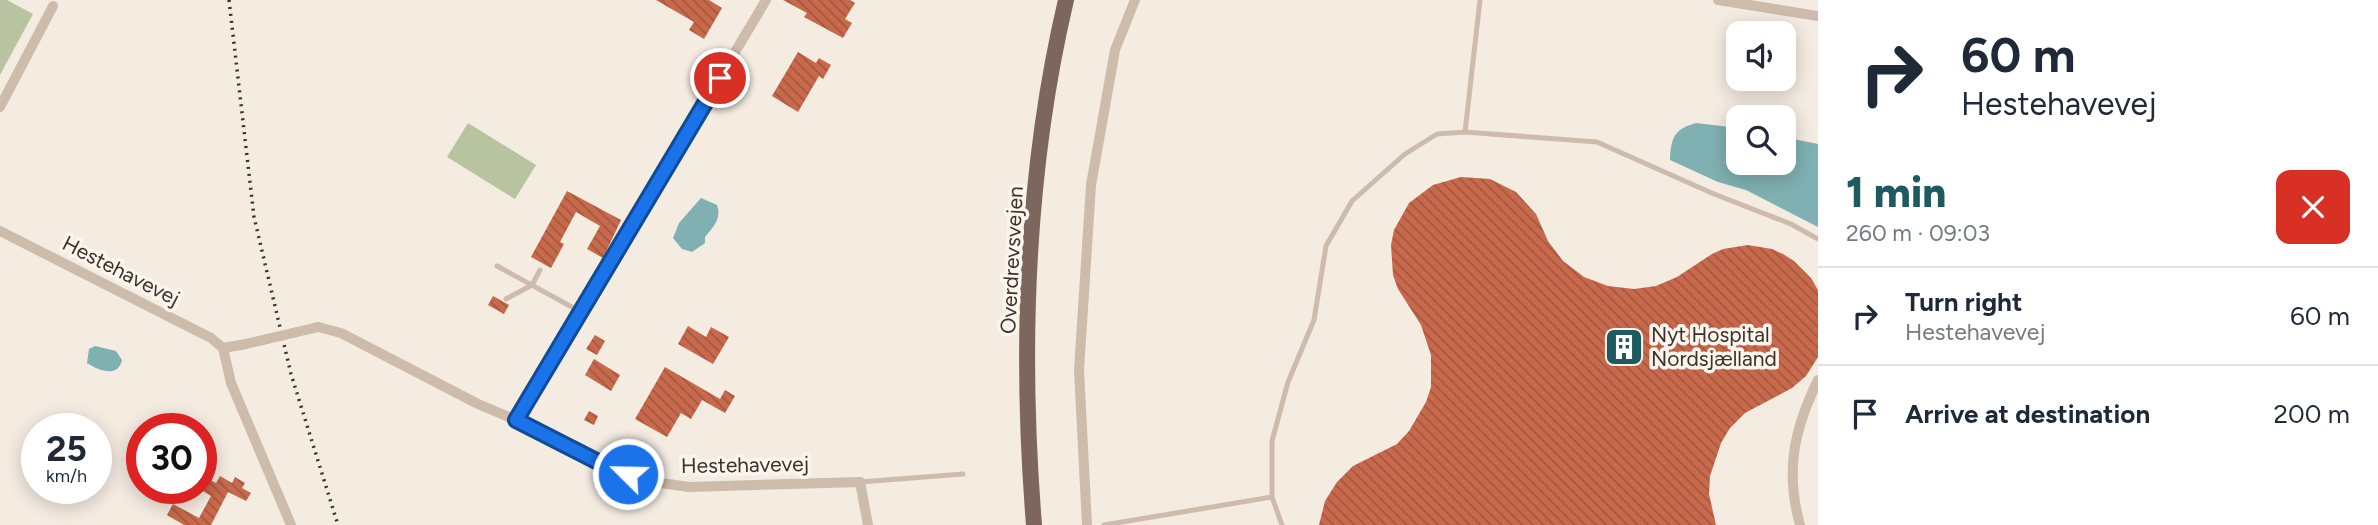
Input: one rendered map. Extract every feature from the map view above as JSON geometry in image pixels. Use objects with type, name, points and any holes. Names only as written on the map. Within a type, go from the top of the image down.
[{"type":"main road","name":"Overdrevsvejen","points":[[1034,525],[1029,419],[1030,273],[1042,124],[1066,0]]},
{"type":"street","points":[[516,420],[766,0]]},
{"type":"street","points":[[1087,525],[1079,370],[1091,185],[1115,50],[1135,0]]},
{"type":"street","points":[[1718,0],[1818,16]]},
{"type":"street","points":[[0,107],[53,6]]},
{"type":"street","name":"Hestehavevej","points":[[0,232],[212,338],[223,348],[318,327],[341,333],[608,467],[647,481],[689,487],[860,482]]},
{"type":"street","points":[[223,348],[230,383],[291,525]]},
{"type":"street","points":[[1800,525],[1791,464],[1802,413],[1818,380]]},
{"type":"street","points":[[860,482],[868,525]]},
{"type":"lane","points":[[1465,132],[1480,0]]},
{"type":"lane","points":[[1282,525],[1272,497],[1272,441],[1288,382],[1314,320],[1326,246],[1352,201],[1405,154],[1437,134],[1465,132],[1597,142],[1713,194],[1791,224],[1818,239]]},
{"type":"lane","points":[[497,266],[580,312]]},
{"type":"lane","points":[[506,299],[532,285],[540,270]]},
{"type":"lane","points":[[860,482],[962,474]]},
{"type":"lane","points":[[1104,525],[1272,497]]},
{"type":"green space","points":[[0,0],[7,0],[33,14],[0,75]]},
{"type":"green space","points":[[468,123],[536,165],[515,199],[447,157]]},
{"type":"water","points":[[1696,123],[1726,127],[1726,175],[1796,175],[1796,140],[1818,144],[1818,227],[1746,190],[1718,182],[1670,160],[1675,136],[1683,128]]},
{"type":"water","points":[[701,198],[717,205],[718,214],[716,223],[705,237],[705,243],[692,252],[682,249],[673,238],[679,223]]},
{"type":"water","points":[[95,346],[116,351],[122,360],[120,366],[108,371],[87,363],[89,349]]},
{"type":"building","points":[[656,0],[709,0],[722,8],[704,39],[689,30],[694,22]]},
{"type":"building","points":[[783,0],[850,0],[855,3],[845,19],[852,23],[843,38],[804,17],[807,13]]},
{"type":"building","points":[[798,52],[816,63],[819,58],[831,65],[823,79],[819,76],[798,112],[772,96]]},
{"type":"building","name":"Nyt Hospital Nordsjælland","points":[[1461,177],[1490,179],[1516,192],[1536,214],[1548,241],[1563,261],[1584,277],[1608,286],[1634,289],[1656,286],[1677,277],[1723,249],[1748,245],[1772,249],[1783,254],[1811,278],[1818,290],[1818,357],[1806,376],[1792,388],[1745,413],[1730,428],[1721,443],[1710,476],[1709,494],[1716,525],[1319,525],[1325,501],[1337,482],[1353,466],[1397,444],[1409,431],[1426,402],[1431,387],[1431,355],[1421,325],[1398,289],[1393,275],[1391,245],[1394,230],[1409,203],[1433,185]]},
{"type":"building","points":[[567,191],[621,220],[603,258],[587,249],[600,226],[576,212],[560,242],[564,244],[551,268],[531,257]]},
{"type":"building","points":[[493,296],[509,305],[504,314],[488,305]]},
{"type":"building","points":[[688,326],[706,337],[711,327],[729,337],[713,364],[678,344]]},
{"type":"building","points":[[595,335],[605,341],[597,355],[586,349]]},
{"type":"building","points":[[594,359],[620,375],[611,391],[585,375]]},
{"type":"building","points":[[665,367],[720,399],[725,390],[735,396],[725,413],[702,400],[691,419],[681,413],[667,437],[635,419]]},
{"type":"building","points":[[589,411],[598,416],[594,425],[584,420]]},
{"type":"building","points":[[220,476],[232,483],[235,477],[245,483],[242,488],[251,493],[246,501],[228,492],[211,525],[184,525],[167,515],[173,504],[199,518],[207,504],[217,504],[217,481]]},
{"type":"railway","points":[[229,0],[254,217],[291,374],[338,525]]},
{"type":"place","name":"Nyt Hospital Nordsjælland","points":[[1624,347]]},
{"type":"route","points":[[628,474],[608,467],[516,420],[720,78]]}]
